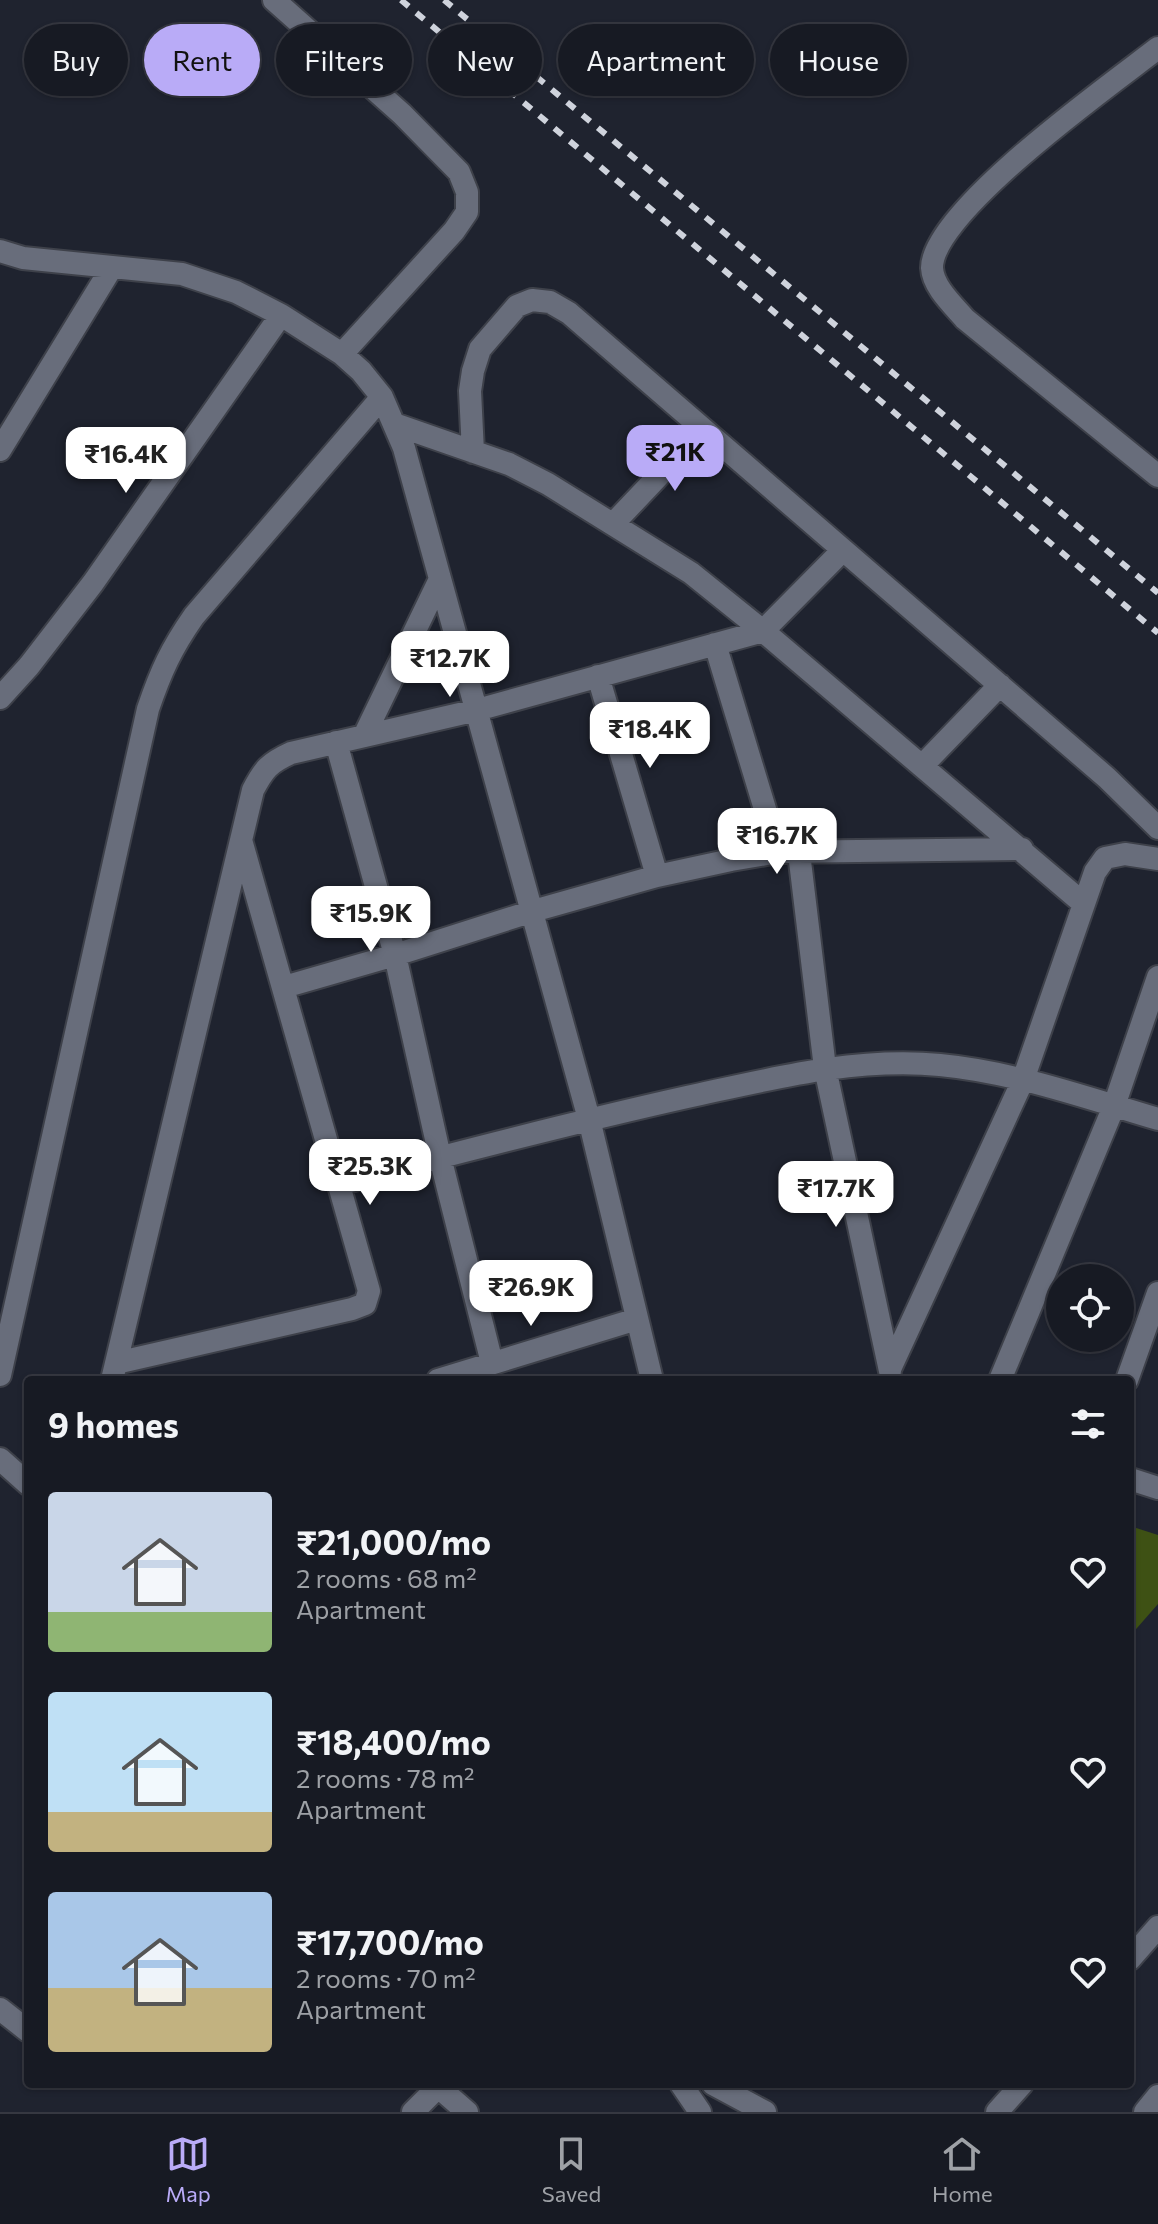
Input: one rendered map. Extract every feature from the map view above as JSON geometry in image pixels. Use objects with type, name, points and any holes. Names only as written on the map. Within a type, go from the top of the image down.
[{"type":"street","points":[[274,0],[402,114],[459,172],[467,192],[467,212],[454,231],[342,354]]},
{"type":"street","points":[[1158,48],[993,180],[938,245],[932,268],[939,288],[965,319],[1158,476]]},
{"type":"street","points":[[0,251],[23,258],[182,274],[205,280],[281,315],[342,354],[382,397],[404,448],[533,911],[589,1119],[651,1376]]},
{"type":"street","points":[[0,450],[112,267]]},
{"type":"street","points":[[473,452],[470,391],[480,349],[517,306],[532,300],[550,302],[569,313],[1000,685],[1107,778],[1158,828]]},
{"type":"street","points":[[0,698],[29,666],[93,583],[281,315]]},
{"type":"street","points":[[0,1375],[148,709],[161,671],[194,616],[382,397]]},
{"type":"street","points":[[394,424],[509,464],[548,484],[691,573],[1084,904]]},
{"type":"street","points":[[613,524],[703,429]]},
{"type":"street","points":[[241,839],[369,1291],[365,1304],[114,1372],[241,839],[253,790],[264,768],[291,753],[477,710],[763,631],[843,550]]},
{"type":"street","points":[[364,736],[440,579]]},
{"type":"street","points":[[715,644],[789,852],[825,1068],[891,1375]]},
{"type":"street","points":[[598,676],[657,876]]},
{"type":"street","points":[[922,766],[1000,685]]},
{"type":"street","points":[[336,742],[395,955],[440,1157],[492,1363]]},
{"type":"street","points":[[284,987],[533,911],[657,876],[731,860],[789,852],[1022,849]]},
{"type":"street","points":[[891,1375],[1023,1080],[1095,872],[1105,858],[1125,854],[1158,859]]},
{"type":"street","points":[[1002,1376],[1114,1106],[1158,977]]},
{"type":"street","points":[[339,1184],[589,1119],[825,1068],[903,1063],[967,1068],[1023,1080],[1158,1119]]},
{"type":"street","points":[[1128,1376],[1158,1293]]},
{"type":"street","points":[[451,1376],[637,1319]]},
{"type":"street","points":[[0,1459],[24,1480]]},
{"type":"street","points":[[1134,1480],[1158,1488]]},
{"type":"street","points":[[1134,1954],[1158,1927]]},
{"type":"street","points":[[0,2009],[24,2028]]},
{"type":"street","points":[[413,2112],[435,2088]]},
{"type":"street","points":[[439,2088],[467,2112]]},
{"type":"street","points":[[684,2088],[700,2112]]},
{"type":"street","points":[[720,2088],[765,2112]]},
{"type":"street","points":[[997,2112],[1018,2088]]},
{"type":"street","points":[[1145,2112],[1158,2096]]},
{"type":"green space","points":[[1134,1527],[1158,1535],[1158,1604],[1134,1631]]},
{"type":"railway","points":[[401,0],[1158,633]]},
{"type":"railway","points":[[444,0],[1158,593]]}]
